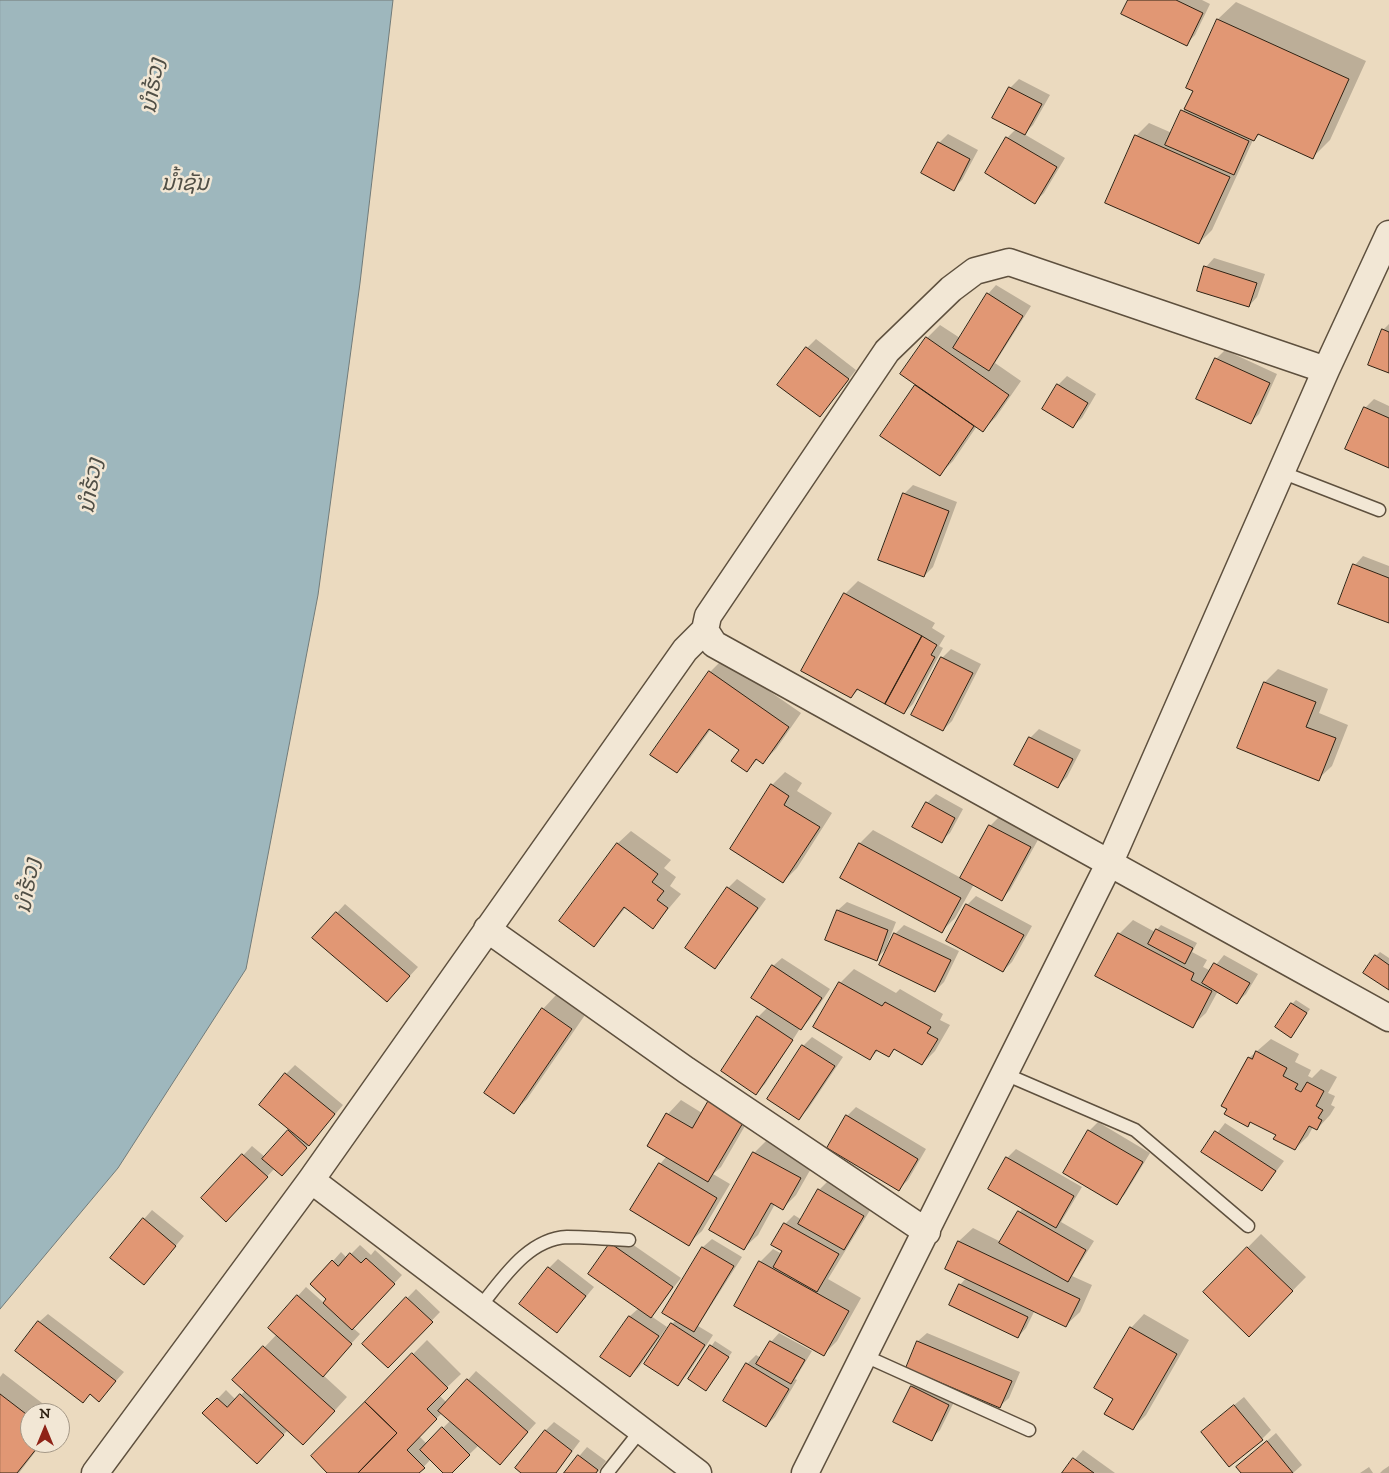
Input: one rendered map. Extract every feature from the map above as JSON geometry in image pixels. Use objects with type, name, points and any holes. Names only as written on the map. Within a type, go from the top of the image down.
[{"type":"street","points":[[805,1473],[1110,862],[1326,370],[1389,234]]},
{"type":"street","points":[[95,1473],[311,1180],[685,650],[705,630],[708,616],[887,351],[951,289],[975,271],[1009,262],[1326,370]]},
{"type":"street","points":[[705,630],[714,644],[1389,1018]]},
{"type":"street","points":[[487,928],[686,1070],[926,1232]]},
{"type":"street","points":[[311,1180],[698,1473]]},
{"type":"lane","points":[[1282,472],[1379,510]]},
{"type":"lane","points":[[1005,1074],[1135,1130],[1248,1226]]},
{"type":"lane","points":[[479,1308],[517,1262],[537,1247],[565,1237],[629,1240]]},
{"type":"lane","points":[[865,1356],[1029,1430]]},
{"type":"lane","points":[[607,1473],[641,1430]]},
{"type":"water","name":"ນ້ຳຊັນ","points":[[0,0],[393,0],[360,283],[318,595],[246,969],[118,1168],[0,1309]]},
{"type":"building","points":[[1128,0],[1176,0],[1203,13],[1187,46],[1121,14]]},
{"type":"building","points":[[1217,19],[1349,79],[1313,159],[1258,134],[1254,141],[1184,109],[1193,91],[1186,88]]},
{"type":"building","points":[[1009,87],[1042,104],[1025,135],[992,118]]},
{"type":"building","points":[[1181,110],[1249,141],[1234,175],[1165,145]]},
{"type":"building","points":[[1135,135],[1230,177],[1199,244],[1105,203]]},
{"type":"building","points":[[1006,137],[1057,167],[1035,204],[985,173]]},
{"type":"building","points":[[938,142],[970,159],[954,191],[921,173]]},
{"type":"building","points":[[1204,266],[1257,283],[1249,307],[1197,291]]},
{"type":"building","points":[[987,293],[1023,316],[989,371],[953,348]]},
{"type":"building","points":[[1382,329],[1389,332],[1389,373],[1368,365]]},
{"type":"building","points":[[926,337],[1009,395],[983,432],[900,374]]},
{"type":"building","points":[[806,347],[849,379],[820,417],[777,385]]},
{"type":"building","points":[[1215,358],[1270,383],[1251,424],[1196,399]]},
{"type":"building","points":[[1057,384],[1088,403],[1073,428],[1042,409]]},
{"type":"building","points":[[915,385],[974,426],[940,476],[880,436]]},
{"type":"building","points":[[1364,407],[1389,418],[1389,468],[1345,449]]},
{"type":"building","points":[[903,493],[949,511],[924,577],[878,560]]},
{"type":"building","points":[[1353,564],[1389,578],[1389,623],[1338,604]]},
{"type":"building","points":[[844,593],[922,636],[885,704],[857,689],[851,698],[801,671]]},
{"type":"building","points":[[922,636],[937,645],[931,655],[935,657],[904,714],[885,704]]},
{"type":"building","points":[[941,657],[973,673],[943,731],[911,715]]},
{"type":"building","points":[[709,671],[789,727],[763,764],[756,759],[747,772],[731,761],[739,750],[709,729],[677,773],[650,755]]},
{"type":"building","points":[[1264,682],[1316,702],[1306,727],[1336,738],[1319,781],[1237,748]]},
{"type":"building","points":[[1029,737],[1073,759],[1058,788],[1014,765]]},
{"type":"building","points":[[771,784],[789,796],[784,805],[820,827],[783,883],[730,849]]},
{"type":"building","points":[[926,802],[955,818],[942,843],[912,827]]},
{"type":"building","points":[[989,825],[1031,847],[1002,901],[960,878]]},
{"type":"building","points":[[617,843],[658,874],[652,882],[664,891],[657,900],[668,908],[653,929],[624,907],[594,947],[559,921]]},
{"type":"building","points":[[859,843],[961,898],[942,933],[840,878]]},
{"type":"building","points":[[727,887],[758,908],[715,969],[685,948]]},
{"type":"building","points":[[966,904],[1024,935],[1003,972],[946,941]]},
{"type":"building","points":[[837,910],[888,930],[877,961],[825,940]]},
{"type":"building","points":[[336,912],[410,976],[387,1002],[312,938]]},
{"type":"building","points":[[1156,929],[1193,948],[1185,964],[1148,944]]},
{"type":"building","points":[[894,933],[951,960],[935,992],[879,965]]},
{"type":"building","points":[[1118,933],[1194,973],[1191,980],[1212,991],[1193,1028],[1095,976]]},
{"type":"building","points":[[1375,955],[1389,965],[1389,990],[1363,973]]},
{"type":"building","points":[[1214,963],[1250,983],[1237,1004],[1202,983]]},
{"type":"building","points":[[772,965],[822,998],[801,1030],[751,998]]},
{"type":"building","points":[[839,982],[882,1006],[885,1002],[931,1027],[927,1033],[938,1039],[922,1065],[894,1049],[889,1057],[876,1050],[870,1060],[813,1027]]},
{"type":"building","points":[[1291,1003],[1307,1013],[1291,1038],[1275,1027]]},
{"type":"building","points":[[542,1008],[572,1029],[514,1114],[484,1093]]},
{"type":"building","points":[[757,1016],[793,1040],[756,1095],[721,1071]]},
{"type":"building","points":[[802,1045],[835,1066],[799,1120],[767,1099]]},
{"type":"building","points":[[1256,1051],[1287,1068],[1283,1076],[1298,1084],[1295,1089],[1301,1092],[1307,1082],[1324,1091],[1316,1106],[1323,1110],[1318,1118],[1322,1120],[1317,1130],[1309,1126],[1295,1150],[1273,1139],[1276,1135],[1250,1122],[1248,1127],[1224,1114],[1227,1109],[1221,1106],[1248,1057],[1252,1059]]},
{"type":"building","points":[[285,1073],[335,1114],[309,1146],[259,1105]]},
{"type":"building","points":[[709,1100],[744,1121],[708,1182],[647,1146],[666,1113],[692,1128]]},
{"type":"building","points":[[846,1115],[918,1159],[899,1191],[827,1148]]},
{"type":"building","points":[[288,1130],[307,1148],[282,1176],[262,1159]]},
{"type":"building","points":[[1088,1130],[1143,1162],[1117,1205],[1063,1173]]},
{"type":"building","points":[[1215,1131],[1276,1171],[1262,1191],[1201,1152]]},
{"type":"building","points":[[753,1152],[801,1178],[783,1210],[771,1203],[744,1250],[709,1230]]},
{"type":"building","points":[[242,1154],[268,1177],[226,1222],[201,1198]]},
{"type":"building","points":[[1006,1157],[1074,1196],[1056,1228],[988,1189]]},
{"type":"building","points":[[659,1163],[717,1198],[689,1246],[630,1210]]},
{"type":"building","points":[[818,1189],[864,1216],[844,1250],[798,1224]]},
{"type":"building","points":[[1018,1211],[1086,1250],[1068,1282],[999,1243]]},
{"type":"building","points":[[143,1218],[176,1246],[144,1285],[110,1258]]},
{"type":"building","points":[[784,1223],[839,1254],[817,1292],[773,1267],[782,1251],[771,1245]]},
{"type":"building","points":[[958,1241],[1080,1299],[1066,1327],[945,1269]]},
{"type":"building","points":[[610,1243],[673,1287],[651,1318],[588,1274]]},
{"type":"building","points":[[702,1247],[734,1266],[694,1332],[662,1313]]},
{"type":"building","points":[[1247,1247],[1293,1291],[1249,1337],[1203,1292]]},
{"type":"building","points":[[350,1253],[361,1263],[366,1258],[395,1284],[352,1330],[323,1303],[326,1299],[310,1284],[332,1260],[338,1266]]},
{"type":"building","points":[[759,1261],[849,1311],[824,1356],[734,1306]]},
{"type":"building","points":[[548,1267],[586,1296],[557,1333],[519,1304]]},
{"type":"building","points":[[959,1284],[1028,1317],[1018,1338],[949,1305]]},
{"type":"building","points":[[297,1295],[352,1344],[323,1377],[268,1328]]},
{"type":"building","points":[[406,1297],[433,1322],[388,1368],[362,1344]]},
{"type":"building","points":[[629,1316],[659,1336],[630,1377],[600,1357]]},
{"type":"building","points":[[38,1321],[116,1381],[99,1402],[90,1394],[83,1403],[15,1351]]},
{"type":"building","points":[[671,1323],[705,1345],[678,1386],[644,1364]]},
{"type":"building","points":[[1130,1327],[1177,1354],[1133,1430],[1104,1414],[1113,1399],[1094,1388]]},
{"type":"building","points":[[770,1341],[805,1360],[791,1384],[756,1364]]},
{"type":"building","points":[[917,1341],[1012,1381],[1000,1408],[906,1368]]},
{"type":"building","points":[[710,1345],[729,1357],[706,1391],[688,1379]]},
{"type":"building","points":[[263,1346],[335,1411],[303,1445],[232,1380]]},
{"type":"building","points":[[412,1353],[448,1388],[427,1409],[437,1419],[407,1450],[425,1468],[419,1473],[358,1473],[397,1433],[365,1402]]},
{"type":"building","points":[[746,1363],[789,1389],[766,1427],[723,1401]]},
{"type":"building","points":[[467,1379],[528,1432],[500,1465],[438,1411]]},
{"type":"building","points":[[911,1386],[949,1405],[932,1441],[893,1422]]},
{"type":"building","points":[[0,1394],[20,1409],[20,1453],[33,1453],[17,1473],[0,1473]]},
{"type":"building","points":[[240,1394],[284,1435],[257,1464],[202,1413],[217,1398],[227,1407]]},
{"type":"building","points":[[365,1402],[397,1433],[358,1473],[327,1473],[311,1456]]},
{"type":"building","points":[[1234,1405],[1263,1440],[1229,1467],[1201,1432]]},
{"type":"building","points":[[442,1427],[470,1455],[452,1473],[443,1473],[420,1450]]},
{"type":"building","points":[[545,1430],[572,1451],[556,1473],[521,1473],[515,1468]]},
{"type":"building","points":[[1267,1441],[1293,1473],[1241,1473],[1236,1467]]},
{"type":"building","points":[[578,1455],[598,1470],[596,1473],[564,1473]]},
{"type":"building","points":[[1073,1458],[1094,1473],[1062,1473]]},
{"type":"water label","name":"ນຳ້ຮວງ","points":[[155,86]]},
{"type":"water label","name":"ນຳ້ຮວງ","points":[[93,486]]},
{"type":"water label","name":"ນຳ້ຮວງ","points":[[30,886]]}]
